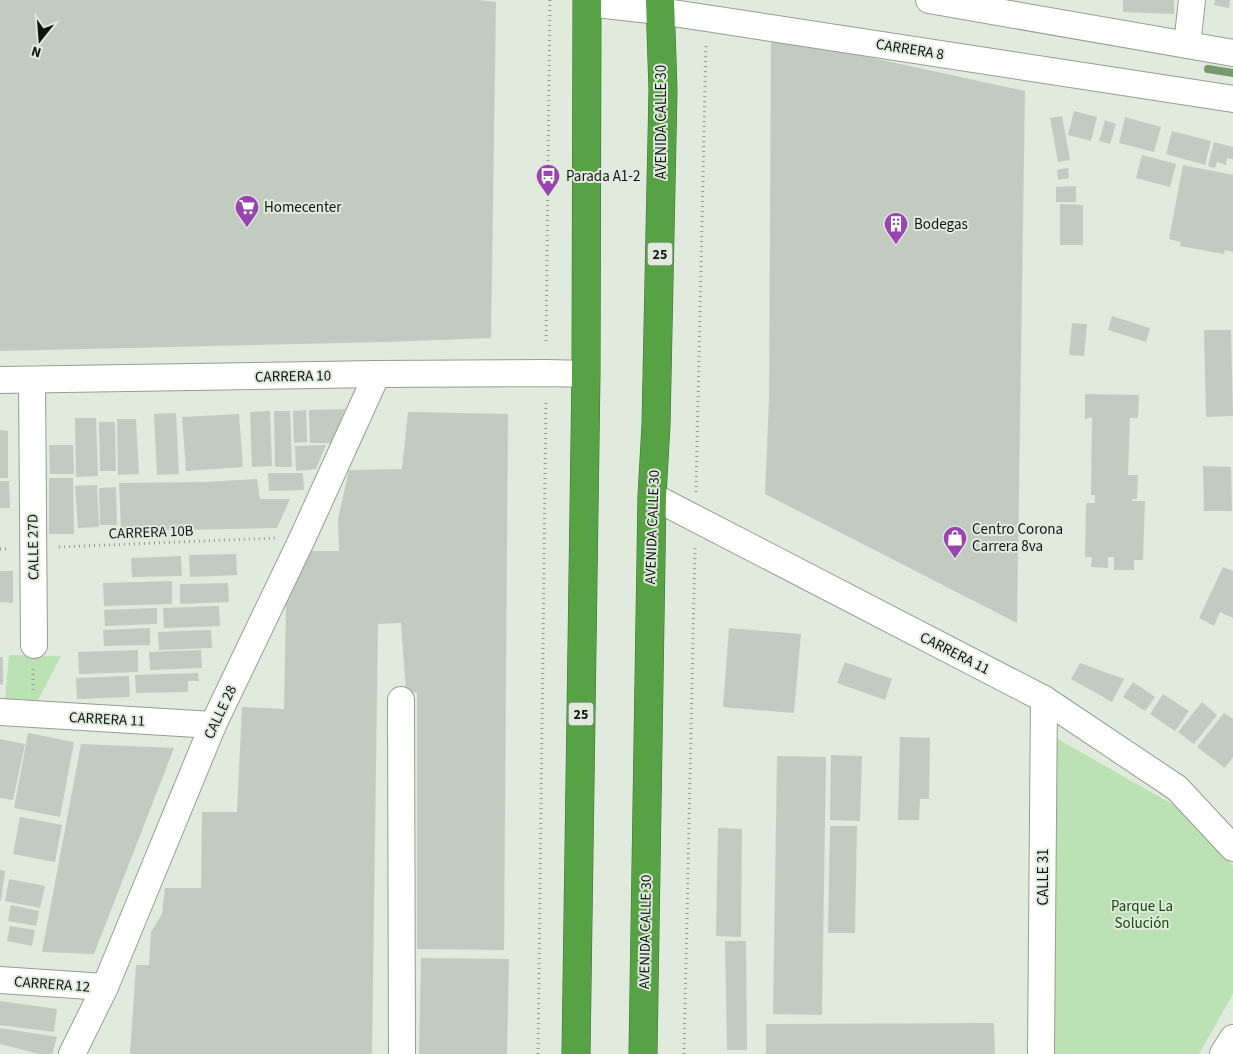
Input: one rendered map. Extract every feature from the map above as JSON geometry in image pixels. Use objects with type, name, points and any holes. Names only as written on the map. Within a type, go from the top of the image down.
[{"type":"highway","name":"25","points":[[576,1054],[586,374],[587,2]]},
{"type":"highway","name":"AVENIDA CALLE 30","points":[[643,1054],[652,496],[656,425],[663,100],[659,5]]},
{"type":"street","points":[[929,0],[981,5],[1233,53]]},
{"type":"street","points":[[1187,45],[1192,0]]},
{"type":"street","name":"CARRERA 8","points":[[587,2],[659,5],[1233,99]]},
{"type":"street","name":"CARRERA 10","points":[[0,380],[378,374],[586,374]]},
{"type":"street","name":"CALLE 28","points":[[72,1054],[105,987],[213,725],[378,374]]},
{"type":"street","name":"CALLE 27D","points":[[32,380],[34,646]]},
{"type":"street","name":"CARRERA 11","points":[[652,496],[1044,700],[1177,788],[1233,848]]},
{"type":"street","points":[[401,700],[402,1054]]},
{"type":"street","name":"CALLE 31","points":[[1041,1054],[1044,700]]},
{"type":"street","name":"CARRERA 11","points":[[0,712],[213,725]]},
{"type":"street","name":"CARRERA 12","points":[[0,980],[105,987]]},
{"type":"street","points":[[1223,1054],[1233,1038]]},
{"type":"path","points":[[546,341],[550,0]]},
{"type":"path","points":[[696,500],[706,40]]},
{"type":"path","points":[[538,1054],[546,398]]},
{"type":"path","name":"CARRERA 10B","points":[[0,549],[303,537]]},
{"type":"path","points":[[684,1054],[695,540]]},
{"type":"path","points":[[32,715],[34,646]]},
{"type":"green space","points":[[9,655],[61,656],[38,700],[5,699]]},
{"type":"green space","name":"Parque La Solución","points":[[1049,734],[1184,811],[1233,866],[1233,994],[1199,1054],[1053,1054]]},
{"type":"building","name":"Homecenter","points":[[0,0],[478,0],[496,2],[491,338],[0,351]]},
{"type":"building","points":[[1123,0],[1174,0],[1174,14],[1123,12]]},
{"type":"building","points":[[1215,0],[1230,0],[1229,8],[1214,5]]},
{"type":"building","name":"Bodegas","points":[[771,36],[1025,91],[1017,623],[765,494],[769,399]]},
{"type":"building","points":[[1074,111],[1097,117],[1091,141],[1068,135]]},
{"type":"building","points":[[1062,116],[1070,160],[1058,162],[1050,118]]},
{"type":"building","points":[[1125,117],[1161,127],[1154,152],[1119,143]]},
{"type":"building","points":[[1105,120],[1116,124],[1110,144],[1099,141]]},
{"type":"building","points":[[1172,131],[1211,141],[1205,165],[1166,154]]},
{"type":"building","points":[[1214,142],[1233,147],[1233,159],[1227,158],[1226,165],[1217,162],[1215,168],[1208,166]]},
{"type":"building","points":[[1142,155],[1176,164],[1170,187],[1136,178]]},
{"type":"building","points":[[1183,165],[1233,175],[1233,252],[1225,250],[1224,254],[1180,246],[1181,242],[1169,239]]},
{"type":"building","points":[[1068,168],[1069,178],[1058,180],[1057,170]]},
{"type":"building","points":[[1076,186],[1076,202],[1056,202],[1056,187]]},
{"type":"building","points":[[1060,204],[1083,205],[1083,245],[1060,245]]},
{"type":"building","points":[[1112,316],[1150,328],[1146,342],[1108,330]]},
{"type":"building","points":[[1072,323],[1087,324],[1084,356],[1069,355]]},
{"type":"building","points":[[1204,330],[1231,330],[1233,416],[1206,417]]},
{"type":"building","points":[[1085,394],[1139,395],[1138,418],[1130,418],[1128,475],[1138,475],[1137,499],[1132,499],[1132,501],[1145,501],[1143,560],[1134,560],[1134,570],[1114,570],[1114,557],[1108,557],[1108,568],[1091,567],[1092,557],[1085,557],[1086,503],[1095,503],[1095,495],[1091,495],[1092,417],[1085,419]]},
{"type":"building","points":[[345,409],[332,443],[310,443],[309,410]]},
{"type":"building","points":[[306,410],[307,442],[294,443],[293,411]]},
{"type":"building","points":[[270,411],[272,466],[252,467],[250,412]]},
{"type":"building","points":[[274,411],[290,411],[292,467],[275,467]]},
{"type":"building","points":[[408,412],[508,414],[504,950],[417,949],[417,693],[406,691],[401,623],[378,624],[372,1054],[130,1054],[136,965],[149,965],[151,932],[162,914],[165,888],[201,888],[202,812],[237,812],[242,707],[284,709],[286,604],[306,551],[339,551],[338,519],[349,470],[402,469]]},
{"type":"building","points":[[176,413],[179,474],[157,475],[154,414]]},
{"type":"building","points":[[239,414],[243,467],[186,471],[182,417]]},
{"type":"building","points":[[75,418],[96,418],[98,476],[76,477]]},
{"type":"building","points":[[117,419],[136,419],[139,474],[118,475]]},
{"type":"building","points":[[99,422],[115,422],[116,471],[100,471]]},
{"type":"building","points":[[0,430],[8,431],[8,478],[0,478]]},
{"type":"building","points":[[49,445],[73,445],[74,474],[50,474]]},
{"type":"building","points":[[326,445],[316,469],[296,471],[295,446]]},
{"type":"building","points":[[1203,466],[1231,467],[1232,511],[1204,511]]},
{"type":"building","points":[[268,473],[303,473],[304,490],[269,491]]},
{"type":"building","points":[[49,478],[73,478],[74,534],[49,534]]},
{"type":"building","points":[[257,479],[260,499],[290,499],[277,528],[121,531],[119,483]]},
{"type":"building","points":[[0,481],[9,481],[10,508],[0,508]]},
{"type":"building","points":[[97,485],[99,527],[78,528],[75,486]]},
{"type":"building","points":[[116,487],[117,525],[100,525],[99,488]]},
{"type":"building","points":[[236,554],[237,575],[190,577],[189,555]]},
{"type":"building","points":[[181,556],[182,576],[132,577],[131,558]]},
{"type":"building","points":[[1223,567],[1233,571],[1233,618],[1220,612],[1214,626],[1199,618]]},
{"type":"building","points":[[0,571],[13,571],[13,603],[0,602]]},
{"type":"building","points":[[172,581],[172,604],[104,606],[103,583]]},
{"type":"building","points":[[228,583],[229,602],[180,604],[180,584]]},
{"type":"building","points":[[219,606],[220,626],[164,628],[163,608]]},
{"type":"building","points":[[157,608],[157,624],[105,626],[104,610]]},
{"type":"building","points":[[150,628],[150,645],[104,646],[103,630]]},
{"type":"building","points":[[729,628],[801,634],[794,713],[723,707]]},
{"type":"building","points":[[211,630],[212,648],[159,650],[158,632]]},
{"type":"building","points":[[138,650],[138,672],[79,674],[78,652]]},
{"type":"building","points":[[201,650],[202,668],[150,670],[149,652]]},
{"type":"building","points":[[0,657],[3,657],[3,685],[0,684]]},
{"type":"building","points":[[845,662],[892,679],[885,700],[837,683]]},
{"type":"building","points":[[1080,663],[1124,679],[1112,702],[1071,679]]},
{"type":"building","points":[[198,673],[199,681],[188,681],[188,692],[136,693],[135,675]]},
{"type":"building","points":[[129,676],[130,697],[77,699],[76,678]]},
{"type":"building","points":[[1133,682],[1155,697],[1145,711],[1123,697]]},
{"type":"building","points":[[1163,694],[1189,711],[1175,731],[1150,714]]},
{"type":"building","points":[[1202,702],[1217,715],[1194,744],[1178,732]]},
{"type":"building","points":[[1224,713],[1233,719],[1233,757],[1225,768],[1197,747]]},
{"type":"building","points":[[28,733],[74,742],[60,817],[14,808]]},
{"type":"building","points":[[900,737],[930,738],[929,799],[920,799],[919,820],[898,820]]},
{"type":"building","points":[[0,739],[25,744],[13,800],[0,798]]},
{"type":"building","points":[[81,744],[174,748],[94,954],[42,952]]},
{"type":"building","points":[[831,755],[862,756],[860,821],[830,820]]},
{"type":"building","points":[[777,756],[826,757],[822,1015],[773,1014]]},
{"type":"building","points":[[20,817],[62,825],[55,862],[13,854]]},
{"type":"building","points":[[830,826],[857,826],[855,933],[828,933]]},
{"type":"building","points":[[718,828],[742,829],[741,937],[716,936]]},
{"type":"building","points":[[0,870],[5,871],[1,901],[0,901]]},
{"type":"building","points":[[9,879],[45,886],[40,908],[5,901]]},
{"type":"building","points":[[11,905],[39,911],[36,926],[8,921]]},
{"type":"building","points":[[10,926],[35,930],[32,946],[7,941]]},
{"type":"building","points":[[725,941],[746,941],[747,1050],[727,1050]]},
{"type":"building","points":[[421,958],[509,959],[507,1054],[419,1054]]},
{"type":"building","points":[[0,1001],[57,1009],[54,1032],[0,1025]]},
{"type":"building","points":[[994,1023],[995,1054],[766,1054],[766,1024]]},
{"type":"building","points":[[0,1028],[57,1037],[52,1054],[39,1054],[0,1044]]},
{"type":"waterway","points":[[1208,69],[1233,73]]},
{"type":"place","name":"Parada A1-2","points":[[548,197]]},
{"type":"place","name":"Homecenter","points":[[247,228]]},
{"type":"place","name":"Bodegas","points":[[896,245]]},
{"type":"place","name":"Centro Corona Carrera 8va","points":[[955,559]]}]
